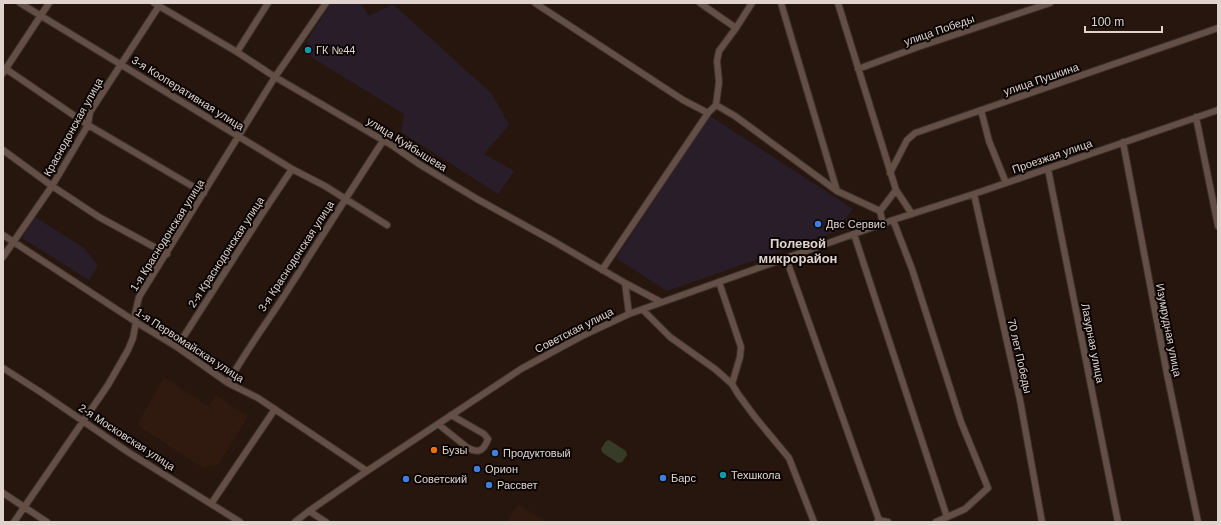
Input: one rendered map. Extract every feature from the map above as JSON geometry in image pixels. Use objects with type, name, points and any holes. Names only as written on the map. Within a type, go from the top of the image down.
[{"type":"street","name":"3-я Кооперативная улица","points":[[20,3],[292,169],[345,198],[387,226]]},
{"type":"street","points":[[49,3],[5,71],[88,125],[204,193]]},
{"type":"street","name":"1-я Краснодонская улица","points":[[14,522],[108,385],[128,350],[133,338],[136,322],[135,314],[139,297],[276,77],[326,3]]},
{"type":"street","points":[[535,3],[683,100],[708,114]]},
{"type":"street","points":[[700,3],[736,28]]},
{"type":"street","points":[[602,270],[708,114],[716,105],[719,82],[717,61],[719,51],[752,3]]},
{"type":"street","points":[[781,3],[837,191]]},
{"type":"street","points":[[838,3],[890,173],[896,190],[912,214]]},
{"type":"street","name":"улица Победы","points":[[858,69],[918,47],[1050,3]]},
{"type":"street","points":[[237,52],[266,4]]},
{"type":"street","name":"улица Куйбышева","points":[[157,5],[237,52],[477,199],[661,302]]},
{"type":"street","name":"Краснодонская улица","points":[[3,258],[13,241],[52,186],[88,125],[90,112],[157,5]]},
{"type":"street","name":"улица Пушкина","points":[[890,173],[907,140],[915,133],[1218,28]]},
{"type":"street","points":[[716,105],[735,116],[837,191],[880,211]]},
{"type":"street","points":[[981,110],[989,141],[1006,183]]},
{"type":"street","name":"Проезжая улица","points":[[893,220],[1048,169],[1218,110]]},
{"type":"street","points":[[1196,117],[1218,226]]},
{"type":"street","name":"3-я Краснодонская улица","points":[[228,383],[240,360],[288,289],[383,141]]},
{"type":"street","name":"Изумрудная улица","points":[[1123,142],[1167,374],[1198,522]]},
{"type":"street","points":[[3,150],[52,186],[99,217],[167,254]]},
{"type":"street","name":"2-я Краснодонская улица","points":[[177,347],[292,169]]},
{"type":"street","name":"Лазурная улица","points":[[1048,169],[1118,522]]},
{"type":"street","points":[[880,211],[896,190]]},
{"type":"street","name":"70 лет Победы","points":[[974,194],[1020,400],[1042,522]]},
{"type":"street","points":[[880,211],[883,224]]},
{"type":"street","points":[[893,220],[912,269],[962,422],[988,488],[966,509],[936,522]]},
{"type":"street","name":"Советская улица","points":[[295,522],[367,471],[451,415],[522,369],[582,336],[629,314],[661,302],[893,220]]},
{"type":"street","points":[[854,234],[947,517]]},
{"type":"street","name":"1-я Первомайская улица","points":[[3,235],[177,347],[228,383],[258,398],[275,409],[367,471]]},
{"type":"street","points":[[786,258],[878,521],[888,522]]},
{"type":"street","points":[[719,282],[741,346],[740,357],[732,384]]},
{"type":"street","points":[[625,283],[629,314]]},
{"type":"street","points":[[643,310],[670,337],[715,369],[732,384],[755,417],[789,458],[814,522]]},
{"type":"street","name":"2-я Московская улица","points":[[3,368],[128,452],[240,522]]},
{"type":"street","points":[[211,504],[275,409]]},
{"type":"street","points":[[438,424],[468,448],[474,451],[480,450],[485,446],[488,439],[484,434],[451,415]]},
{"type":"street","points":[[3,493],[47,522]]},
{"type":"street","points":[[309,511],[326,522]]},
{"type":"shaded area","points":[[331,3],[361,3],[369,16],[393,4],[492,94],[509,125],[484,154],[514,171],[498,194],[401,132],[404,114],[311,57],[307,40]]},
{"type":"shaded area","points":[[710,116],[853,209],[835,232],[667,291],[616,258]]},
{"type":"shaded area","points":[[35,217],[84,248],[98,266],[89,280],[22,238]]},
{"type":"shaded area","points":[[164,377],[208,406],[216,395],[248,417],[218,465],[203,468],[137,425]]},
{"type":"shaded area","points":[[518,504],[546,522],[507,522]]},
{"type":"green space","points":[[609,440],[626,451],[627,455],[622,462],[618,463],[603,453],[601,449],[606,441]]},
{"type":"place","name":"ГК №44","points":[[308,50]]},
{"type":"place","name":"Двс Сервис","points":[[818,224]]},
{"type":"place","name":"Бузы","points":[[434,450]]},
{"type":"place","name":"Продуктовый","points":[[495,453]]},
{"type":"place","name":"Орион","points":[[477,469]]},
{"type":"place","name":"Техшкола","points":[[723,475]]},
{"type":"place","name":"Барс","points":[[663,478]]},
{"type":"place","name":"Советский","points":[[406,479]]},
{"type":"place","name":"Рассвет","points":[[489,485]]},
{"type":"district","name":"Полевой микрорайон","points":[[798,250]]}]
